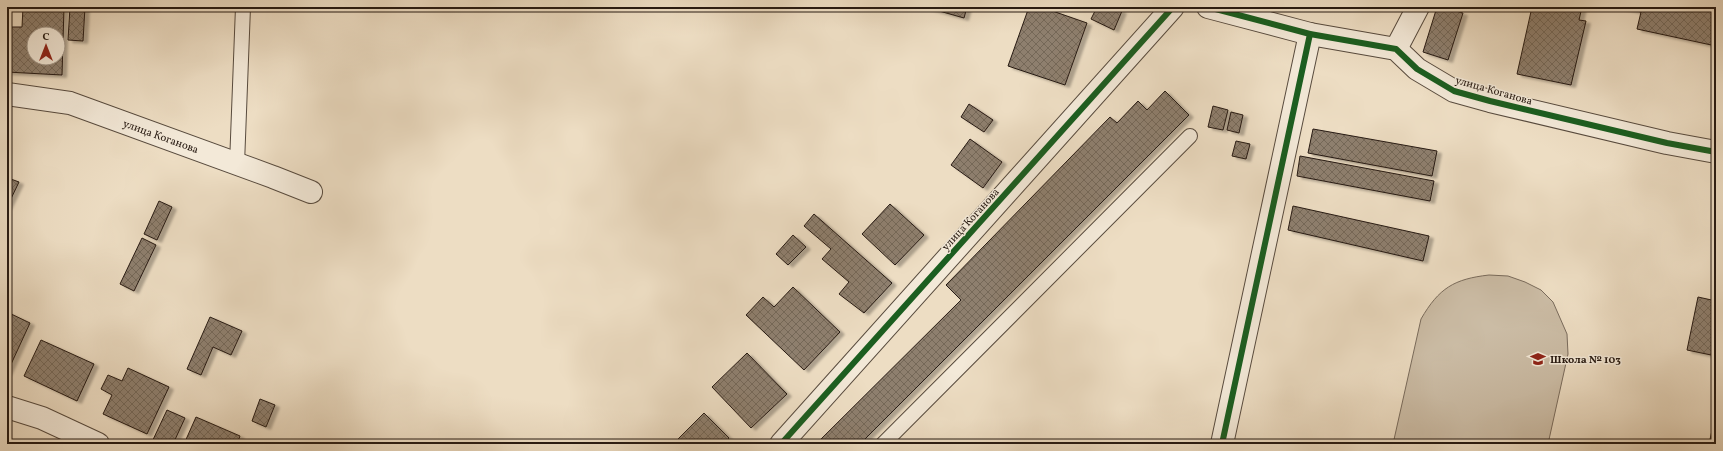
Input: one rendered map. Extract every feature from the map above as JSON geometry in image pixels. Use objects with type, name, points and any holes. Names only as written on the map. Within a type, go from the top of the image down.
[{"type":"street","name":"улица Коганова","points":[[781,444],[1173,7]]},
{"type":"street","points":[[1208,7],[1310,34],[1396,49],[1418,7]]},
{"type":"street","points":[[1222,444],[1310,34]]},
{"type":"street","name":"улица Коганова","points":[[1396,49],[1417,69],[1454,91],[1490,101],[1636,135],[1716,152]]},
{"type":"street","name":"улица Коганова","points":[[7,94],[70,103],[311,192]]},
{"type":"street","points":[[7,407],[42,418],[98,444]]},
{"type":"lane","points":[[237,164],[242,7]]},
{"type":"lane","points":[[883,444],[1190,136]]},
{"type":"shaded area","points":[[1489,275],[1508,276],[1541,290],[1553,302],[1567,334],[1568,354],[1548,444],[1393,444],[1421,319],[1434,300],[1449,287],[1466,279]]},
{"type":"building","points":[[23,7],[64,7],[63,26],[26,26],[26,66],[62,66],[62,75],[7,72],[7,27],[22,27]]},
{"type":"building","points":[[70,7],[85,7],[83,41],[68,40]]},
{"type":"building","points":[[925,7],[967,7],[964,18]]},
{"type":"building","points":[[1029,7],[1041,7],[1087,23],[1065,85],[1008,66]]},
{"type":"building","points":[[1097,7],[1112,7],[1122,11],[1114,30],[1091,19]]},
{"type":"building","points":[[1437,7],[1463,13],[1448,60],[1423,52]]},
{"type":"building","points":[[1532,7],[1582,7],[1579,20],[1586,21],[1571,85],[1517,74]]},
{"type":"building","points":[[1619,7],[1716,7],[1716,46],[1637,29],[1641,12]]},
{"type":"building","points":[[1165,91],[1189,115],[860,444],[816,444],[961,300],[946,285],[1110,117],[1117,123],[1138,101],[1147,110]]},
{"type":"building","points":[[969,104],[993,120],[984,132],[961,117]]},
{"type":"building","points":[[1213,106],[1228,110],[1223,130],[1208,127]]},
{"type":"building","points":[[1231,112],[1243,115],[1239,133],[1227,130]]},
{"type":"building","points":[[1716,125],[1716,143],[1712,143]]},
{"type":"building","points":[[1313,129],[1437,151],[1432,176],[1308,153]]},
{"type":"building","points":[[970,139],[1002,162],[983,188],[951,165]]},
{"type":"building","points":[[1236,141],[1250,144],[1246,159],[1232,156]]},
{"type":"building","points":[[1300,156],[1434,181],[1430,201],[1297,176]]},
{"type":"building","points":[[8,178],[19,182],[7,207],[7,180]]},
{"type":"building","points":[[159,201],[172,207],[157,240],[144,234]]},
{"type":"building","points":[[890,204],[924,235],[895,265],[862,234]]},
{"type":"building","points":[[1293,206],[1429,236],[1423,261],[1288,230]]},
{"type":"building","points":[[814,214],[892,283],[864,313],[839,294],[849,282],[822,259],[831,249],[804,226]]},
{"type":"building","points":[[793,235],[806,247],[788,265],[776,254]]},
{"type":"building","points":[[142,238],[156,245],[134,291],[120,284]]},
{"type":"building","points":[[793,287],[840,332],[804,370],[746,315],[763,297],[774,307]]},
{"type":"building","points":[[1698,297],[1716,301],[1716,356],[1687,350]]},
{"type":"building","points":[[7,312],[30,323],[7,373]]},
{"type":"building","points":[[210,317],[242,331],[231,355],[213,347],[201,375],[187,369]]},
{"type":"building","points":[[41,340],[94,364],[77,401],[24,376]]},
{"type":"building","points":[[747,353],[787,394],[751,428],[712,387]]},
{"type":"building","points":[[128,368],[169,387],[147,434],[103,414],[112,395],[101,389],[108,375],[122,381]]},
{"type":"building","points":[[260,399],[275,405],[266,427],[252,421]]},
{"type":"building","points":[[167,410],[185,418],[173,444],[151,444]]},
{"type":"building","points":[[1716,412],[1716,444],[1709,444]]},
{"type":"building","points":[[704,413],[729,438],[723,444],[673,444]]},
{"type":"building","points":[[196,417],[240,436],[237,444],[184,444]]},
{"type":"cycle path","points":[[781,444],[1173,7]]},
{"type":"cycle path","points":[[1208,7],[1310,34],[1396,49],[1417,69],[1454,91],[1667,143],[1716,152]]},
{"type":"cycle path","points":[[1222,444],[1310,34]]},
{"type":"place","name":"Школа № 103","points":[[1538,359]]}]
